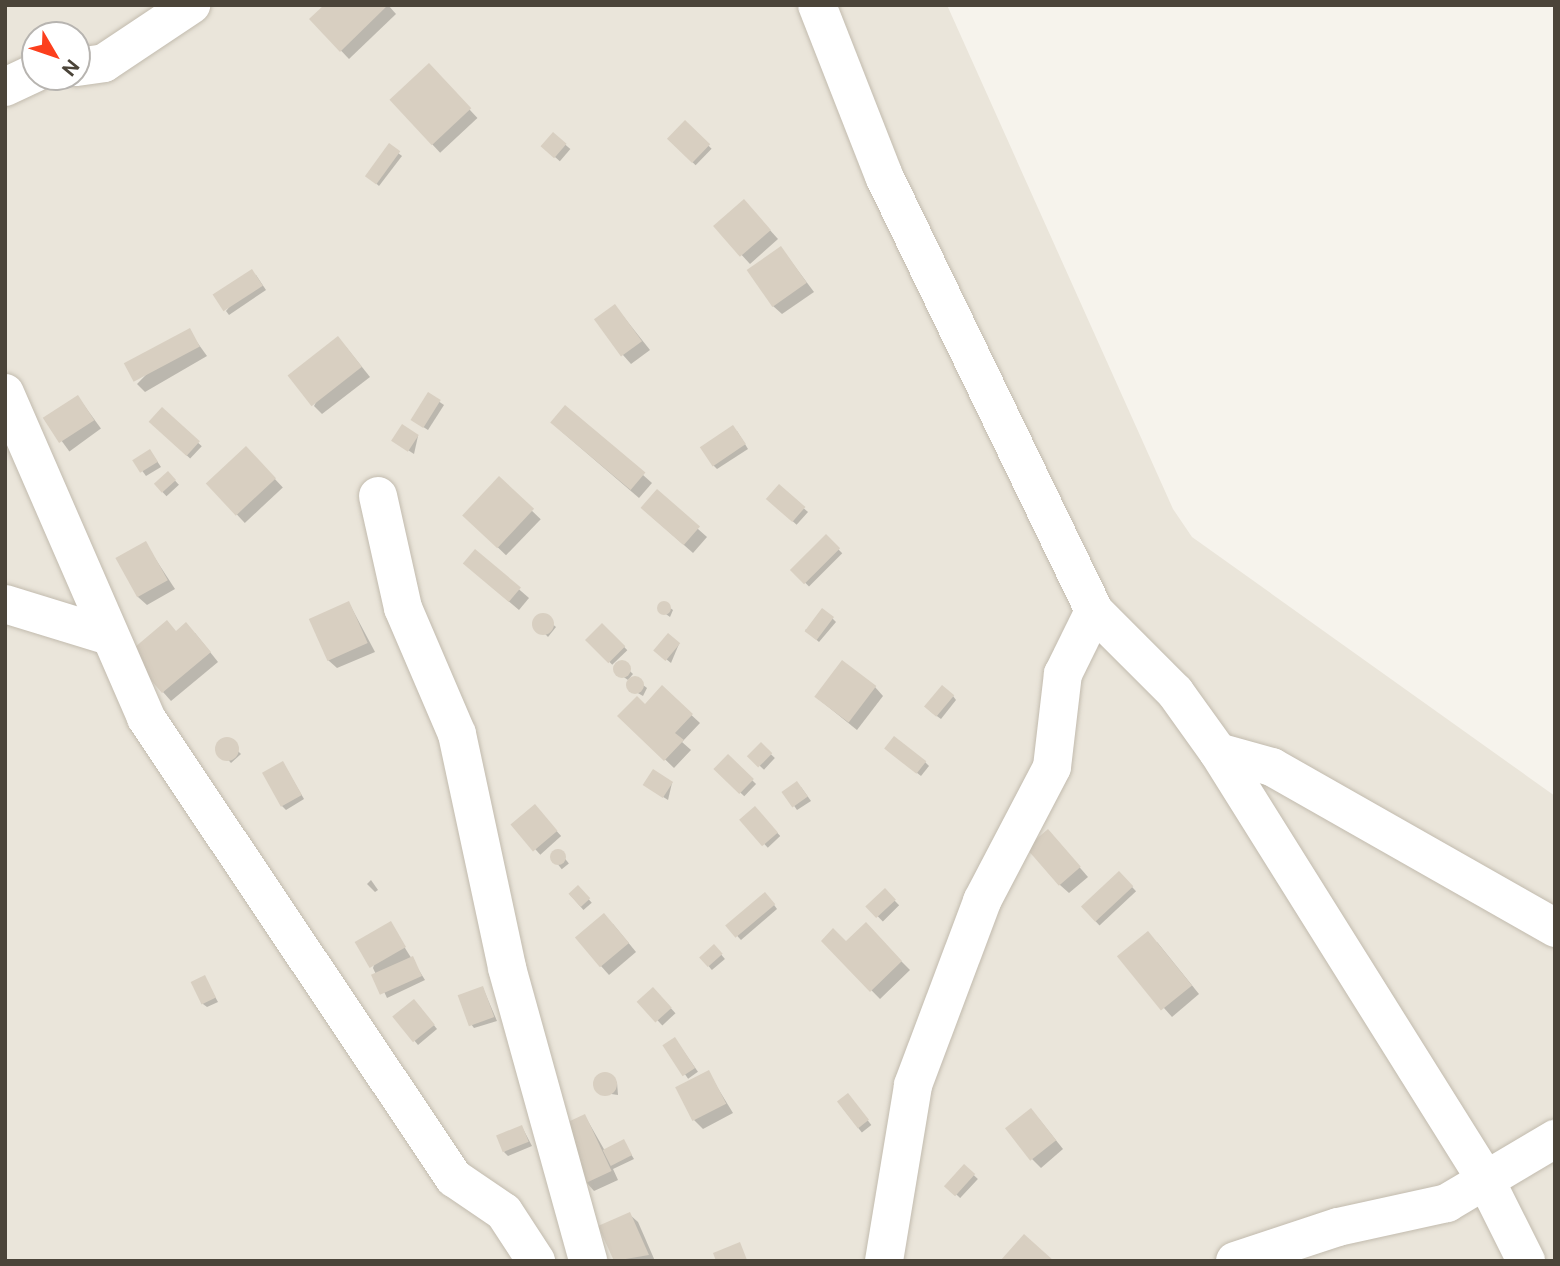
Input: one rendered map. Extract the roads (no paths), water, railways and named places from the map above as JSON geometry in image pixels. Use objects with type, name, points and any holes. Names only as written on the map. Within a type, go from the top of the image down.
[{"type":"street","points":[[91,65],[104,63],[191,5]]},
{"type":"street","points":[[817,5],[884,176],[1094,611],[1175,692],[1218,752],[1484,1177],[1526,1261]]},
{"type":"street","points":[[5,87],[21,80]]},
{"type":"street","points":[[5,393],[106,635],[146,718],[454,1178],[504,1212],[536,1261]]},
{"type":"street","points":[[378,496],[403,608],[457,734],[507,968],[588,1261]]},
{"type":"street","points":[[5,604],[106,635]]},
{"type":"street","points":[[884,1261],[913,1085],[982,901],[1052,767],[1063,674],[1094,611]]},
{"type":"street","points":[[1218,752],[1272,767],[1555,928]]},
{"type":"street","points":[[1236,1261],[1338,1227],[1447,1203],[1484,1177],[1555,1139]]}]
